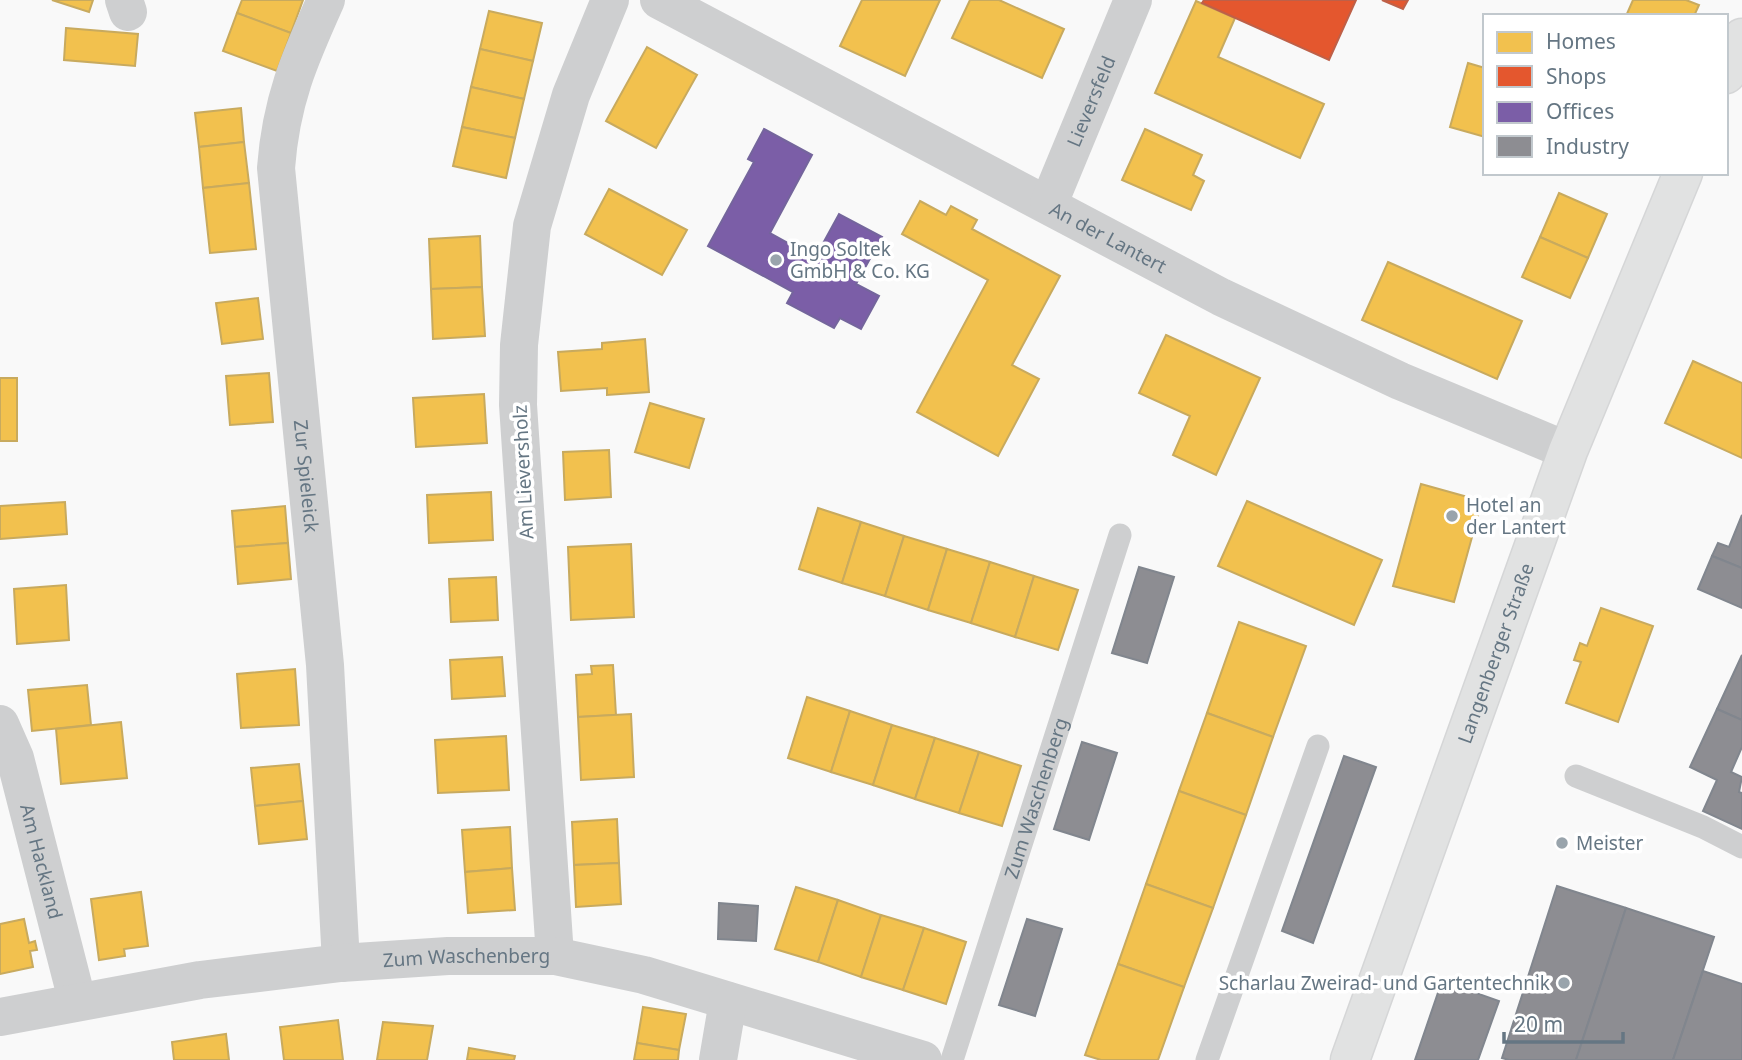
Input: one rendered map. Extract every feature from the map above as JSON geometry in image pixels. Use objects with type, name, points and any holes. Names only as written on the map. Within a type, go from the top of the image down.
[{"type":"main road","points":[[1728,70],[1742,38]]},
{"type":"main road","name":"Langenberger Straße","points":[[1350,1060],[1568,451],[1682,175]]},
{"type":"street","name":"Zur Spieleick","points":[[326,0],[291,83],[279,125],[276,168],[325,665],[341,963]]},
{"type":"street","name":"Am Lieversholz","points":[[555,956],[518,405],[519,345],[532,226],[571,95],[610,0]]},
{"type":"street","name":"An der Lantert","points":[[659,0],[1221,297],[1400,381],[1568,451]]},
{"type":"street","name":"Lieversfeld","points":[[1049,204],[1133,0]]},
{"type":"street","name":"Am Hackland","points":[[0,724],[15,758],[77,1000]]},
{"type":"street","name":"Zum Waschenberg","points":[[0,1017],[77,1000],[200,980],[341,963],[448,956],[555,956],[644,975],[923,1060]]},
{"type":"street","points":[[718,1060],[729,1001]]},
{"type":"lane","name":"Zum Waschenberg","points":[[952,1060],[1120,535]]},
{"type":"lane","points":[[1207,1060],[1318,746]]},
{"type":"lane","points":[[1576,776],[1703,827],[1742,847]]},
{"type":"building: Homes","points":[[52,0],[93,0],[89,12]]},
{"type":"building: Homes","points":[[242,0],[303,0],[291,33],[237,13]]},
{"type":"building: Homes","points":[[862,0],[940,0],[905,76],[840,46]]},
{"type":"building: Homes","points":[[970,0],[999,0],[1064,29],[1042,78],[952,38]]},
{"type":"building: Homes","points":[[1633,0],[1686,0],[1699,5],[1695,14],[1627,14]]},
{"type":"building: Homes","points":[[1196,1],[1235,18],[1218,57],[1324,104],[1300,158],[1155,93]]},
{"type":"building: Homes","points":[[489,11],[542,23],[533,61],[480,49]]},
{"type":"building: Homes","points":[[237,13],[291,33],[277,71],[223,51]]},
{"type":"building: Homes","points":[[66,28],[138,34],[135,66],[64,60]]},
{"type":"building: Homes","points":[[647,47],[697,75],[656,148],[606,121]]},
{"type":"building: Homes","points":[[480,49],[533,61],[524,99],[471,87]]},
{"type":"building: Homes","points":[[1468,63],[1483,67],[1483,136],[1450,127]]},
{"type":"building: Homes","points":[[471,87],[524,99],[515,138],[462,127]]},
{"type":"building: Homes","points":[[241,108],[244,142],[199,147],[195,113]]},
{"type":"building: Homes","points":[[462,127],[515,138],[506,178],[453,166]]},
{"type":"building: Homes","points":[[1145,129],[1202,155],[1193,175],[1204,181],[1191,210],[1122,180]]},
{"type":"building: Homes","points":[[244,142],[249,183],[203,188],[199,147]]},
{"type":"building: Homes","points":[[249,183],[256,249],[210,253],[203,188]]},
{"type":"building: Homes","points":[[609,189],[687,230],[662,275],[585,234]]},
{"type":"building: Homes","points":[[1559,193],[1607,214],[1588,258],[1540,237]]},
{"type":"building: Homes","points":[[920,201],[946,215],[951,206],[977,220],[972,229],[1060,276],[1012,365],[1039,379],[998,456],[917,412],[988,280],[902,234]]},
{"type":"building: Homes","points":[[480,236],[482,287],[431,289],[429,239]]},
{"type":"building: Homes","points":[[1540,237],[1588,258],[1570,298],[1522,277]]},
{"type":"building: Homes","points":[[1388,262],[1522,321],[1497,379],[1362,320]]},
{"type":"building: Homes","points":[[482,287],[485,336],[433,339],[431,289]]},
{"type":"building: Homes","points":[[258,298],[263,339],[222,344],[216,303]]},
{"type":"building: Homes","points":[[1166,335],[1260,378],[1216,475],[1173,455],[1190,416],[1139,393]]},
{"type":"building: Homes","points":[[645,339],[649,392],[607,395],[607,388],[561,391],[558,352],[602,349],[602,343]]},
{"type":"building: Homes","points":[[1693,361],[1742,383],[1742,458],[1665,423]]},
{"type":"building: Homes","points":[[269,373],[273,422],[230,425],[226,376]]},
{"type":"building: Homes","points":[[0,378],[17,378],[17,441],[0,441]]},
{"type":"building: Homes","points":[[484,394],[487,443],[416,447],[413,398]]},
{"type":"building: Homes","points":[[650,403],[704,419],[689,468],[635,452]]},
{"type":"building: Homes","points":[[609,450],[611,497],[565,500],[563,452]]},
{"type":"building: Homes","points":[[1421,484],[1482,501],[1454,602],[1393,586]]},
{"type":"building: Homes","points":[[491,492],[493,540],[429,543],[427,495]]},
{"type":"building: Homes","points":[[1247,501],[1382,560],[1354,625],[1218,566]]},
{"type":"building: Homes","points":[[65,502],[67,534],[0,539],[0,506]]},
{"type":"building: Homes","points":[[285,506],[288,543],[235,547],[232,511]]},
{"type":"building: Homes","points":[[818,508],[861,522],[842,583],[799,569]]},
{"type":"building: Homes","points":[[861,522],[904,536],[885,596],[842,583]]},
{"type":"building: Homes","points":[[904,536],[947,549],[928,610],[885,596]]},
{"type":"building: Homes","points":[[288,543],[291,579],[238,584],[235,547]]},
{"type":"building: Homes","points":[[631,544],[634,617],[571,620],[568,547]]},
{"type":"building: Homes","points":[[947,549],[990,562],[971,623],[928,610]]},
{"type":"building: Homes","points":[[990,562],[1034,576],[1015,637],[971,623]]},
{"type":"building: Homes","points":[[1034,576],[1078,590],[1058,650],[1015,637]]},
{"type":"building: Homes","points":[[496,577],[498,620],[451,622],[449,579]]},
{"type":"building: Homes","points":[[66,585],[69,640],[17,644],[14,589]]},
{"type":"building: Homes","points":[[1601,608],[1653,626],[1618,722],[1566,703],[1581,662],[1574,660],[1580,643],[1587,646]]},
{"type":"building: Homes","points":[[1239,622],[1306,646],[1273,737],[1207,713]]},
{"type":"building: Homes","points":[[502,657],[505,696],[452,699],[450,660]]},
{"type":"building: Homes","points":[[613,665],[616,715],[578,717],[576,675],[592,674],[591,666]]},
{"type":"building: Homes","points":[[295,669],[299,725],[241,728],[237,674]]},
{"type":"building: Homes","points":[[87,685],[91,725],[32,731],[28,690]]},
{"type":"building: Homes","points":[[807,697],[850,711],[831,772],[788,758]]},
{"type":"building: Homes","points":[[850,711],[892,725],[873,785],[831,772]]},
{"type":"building: Homes","points":[[1207,713],[1273,737],[1246,815],[1179,791]]},
{"type":"building: Homes","points":[[631,714],[634,777],[581,780],[578,717]]},
{"type":"building: Homes","points":[[121,722],[127,778],[61,784],[56,729]]},
{"type":"building: Homes","points":[[892,725],[935,738],[915,799],[873,785]]},
{"type":"building: Homes","points":[[506,736],[509,790],[438,793],[435,740]]},
{"type":"building: Homes","points":[[935,738],[979,752],[959,813],[915,799]]},
{"type":"building: Homes","points":[[979,752],[1021,766],[1002,826],[959,813]]},
{"type":"building: Homes","points":[[299,764],[303,801],[255,806],[251,768]]},
{"type":"building: Homes","points":[[1179,791],[1246,815],[1213,908],[1146,884]]},
{"type":"building: Homes","points":[[303,801],[307,839],[259,844],[255,806]]},
{"type":"building: Homes","points":[[617,819],[619,863],[574,865],[572,822]]},
{"type":"building: Homes","points":[[510,827],[512,868],[465,872],[462,830]]},
{"type":"building: Homes","points":[[619,863],[621,904],[576,907],[574,865]]},
{"type":"building: Homes","points":[[512,868],[515,910],[468,913],[465,872]]},
{"type":"building: Homes","points":[[1146,884],[1213,908],[1184,987],[1118,964]]},
{"type":"building: Homes","points":[[796,887],[838,900],[818,962],[775,949]]},
{"type":"building: Homes","points":[[141,892],[148,946],[124,949],[125,956],[99,960],[91,899]]},
{"type":"building: Homes","points":[[838,900],[881,915],[861,977],[818,962]]},
{"type":"building: Homes","points":[[881,915],[924,928],[903,990],[861,977]]},
{"type":"building: Homes","points":[[24,919],[29,943],[35,941],[37,950],[30,951],[33,967],[0,974],[0,924]]},
{"type":"building: Homes","points":[[924,928],[966,942],[946,1004],[903,990]]},
{"type":"building: Homes","points":[[1118,964],[1184,987],[1158,1060],[1101,1060],[1085,1055]]},
{"type":"building: Homes","points":[[643,1007],[686,1014],[679,1050],[637,1043]]},
{"type":"building: Homes","points":[[338,1020],[343,1060],[284,1060],[280,1027]]},
{"type":"building: Homes","points":[[383,1022],[433,1026],[427,1060],[377,1060]]},
{"type":"building: Homes","points":[[226,1034],[229,1060],[174,1060],[172,1042]]},
{"type":"building: Homes","points":[[637,1043],[679,1050],[678,1060],[634,1060]]},
{"type":"building: Homes","points":[[469,1048],[515,1056],[514,1060],[467,1060]]},
{"type":"building: Shops","points":[[1204,0],[1356,0],[1329,60],[1202,3]]},
{"type":"building: Shops","points":[[1382,0],[1408,0],[1403,9]]},
{"type":"building: Offices","points":[[764,129],[812,155],[770,233],[815,258],[839,214],[882,237],[856,284],[879,296],[861,329],[840,318],[834,328],[787,303],[793,292],[708,246],[754,162],[748,159]]},
{"type":"building: Industry","points":[[1742,515],[1742,568],[1712,556],[1718,543],[1729,547]]},
{"type":"building: Industry","points":[[1712,556],[1742,568],[1742,608],[1698,589]]},
{"type":"building: Industry","points":[[1139,567],[1174,577],[1147,663],[1112,653]]},
{"type":"building: Industry","points":[[1742,655],[1742,720],[1717,709]]},
{"type":"building: Industry","points":[[1717,709],[1742,720],[1742,747],[1731,772],[1742,777],[1739,792],[1742,793],[1742,829],[1703,811],[1717,780],[1690,767]]},
{"type":"building: Industry","points":[[1082,742],[1117,753],[1089,840],[1054,829]]},
{"type":"building: Industry","points":[[1344,756],[1376,767],[1313,943],[1282,931]]},
{"type":"building: Industry","name":"Scharlau Zweirad- und Gartentechnik","points":[[1557,886],[1626,908],[1576,1060],[1502,1058]]},
{"type":"building: Industry","points":[[719,903],[758,906],[756,941],[718,939]]},
{"type":"building: Industry","points":[[1626,908],[1714,937],[1673,1060],[1576,1060]]},
{"type":"building: Industry","points":[[1027,919],[1062,929],[1035,1016],[999,1005]]},
{"type":"building: Industry","points":[[1703,971],[1742,984],[1742,1060],[1673,1060]]},
{"type":"building: Industry","points":[[1442,981],[1499,1001],[1478,1060],[1415,1060]]},
{"type":"place","name":"Ingo Soltek GmbH & Co. KG","points":[[776,260]]},
{"type":"place","name":"Hotel an der Lantert","points":[[1452,516]]},
{"type":"place","name":"Meister","points":[[1562,843]]},
{"type":"place","name":"Scharlau Zweirad- und Gartentechnik","points":[[1564,983]]}]
